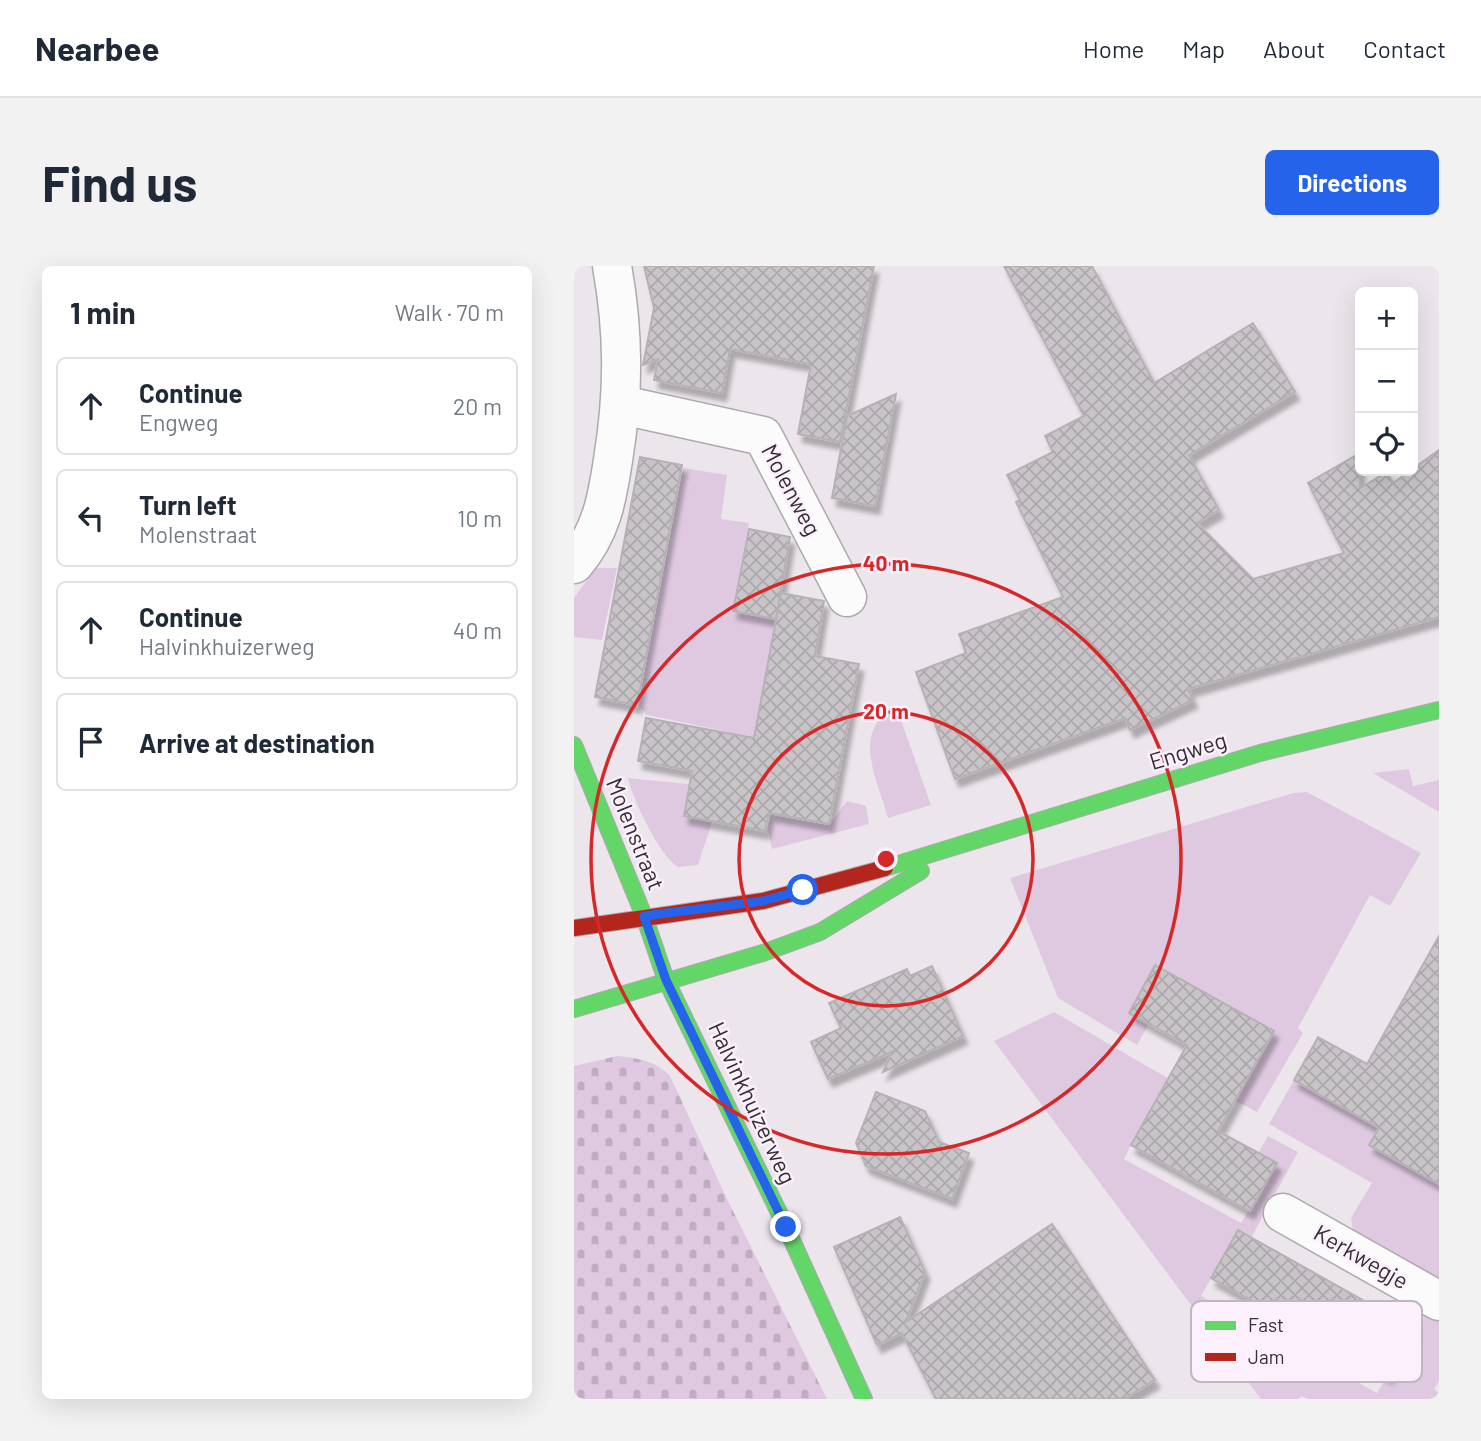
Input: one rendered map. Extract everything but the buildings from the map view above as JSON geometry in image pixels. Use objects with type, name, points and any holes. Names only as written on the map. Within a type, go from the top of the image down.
[{"type":"street","points":[[574,564],[593,540],[606,507],[622,405],[623,355],[612,266]]},
{"type":"street","name":"Molenweg","points":[[622,405],[763,436],[847,597]]},
{"type":"street","name":"Engweg","points":[[574,928],[763,901],[955,849],[1260,753],[1439,710]]},
{"type":"street","name":"Molenstraat","points":[[574,745],[644,916],[666,980]]},
{"type":"street","name":"Engweg","points":[[574,1009],[763,953],[820,932],[955,849]]},
{"type":"street","name":"Halvinkhuizerweg","points":[[666,980],[786,1227],[864,1399]]},
{"type":"street","name":"Kerkwegje","points":[[1283,1213],[1439,1301]]},
{"type":"green space","points":[[683,468],[727,475],[721,519],[749,523],[732,611],[776,620],[766,674],[810,684],[785,817],[829,825],[847,801],[866,806],[869,824],[772,849],[768,829],[775,786],[722,776],[729,732],[647,715],[638,705]]},
{"type":"green space","points":[[596,568],[617,568],[602,640],[574,637],[574,598]]},
{"type":"green space","points":[[896,706],[931,805],[888,818],[874,772],[870,742],[882,717]]},
{"type":"green space","points":[[1409,769],[1413,786],[1439,780],[1439,812],[1373,773]]},
{"type":"green space","points":[[628,778],[689,784],[684,816],[712,822],[698,865],[678,867],[671,861],[641,813]]},
{"type":"green space","points":[[1307,792],[1421,853],[1390,906],[1370,895],[1298,1028],[1303,1033],[1257,1112],[1216,1091],[1156,965],[1129,1012],[1149,1024],[1137,1045],[1058,998],[1010,878],[1293,793]]},
{"type":"green space","points":[[1054,1012],[1188,1090],[1131,1145],[1124,1159],[1241,1223],[1277,1164],[1258,1153],[1268,1136],[1298,1152],[1251,1238],[1238,1230],[1201,1296],[1210,1301],[1191,1301],[1191,1305],[994,1041]]},
{"type":"green space","points":[[617,1056],[646,1061],[670,1076],[728,1201],[827,1399],[574,1399],[574,1066]]},
{"type":"green space","points":[[1294,1080],[1354,1114],[1386,1114],[1370,1145],[1439,1184],[1439,1283],[1354,1236],[1351,1218],[1372,1183],[1269,1124]]},
{"type":"green space","points":[[1422,1308],[1439,1317],[1439,1381],[1434,1389],[1439,1393],[1439,1399],[1308,1399],[1301,1396],[1298,1399],[1261,1399],[1248,1382],[1357,1382],[1377,1393],[1383,1382],[1422,1382]]},
{"type":"traffic: fast","points":[[885,868],[1260,753],[1439,710]]},
{"type":"traffic: fast","points":[[574,745],[644,916],[666,980],[786,1227],[864,1399]]},
{"type":"traffic: fast","points":[[574,1009],[763,953],[820,932],[921,871]]},
{"type":"traffic: jam","points":[[574,928],[763,901],[885,868]]},
{"type":"route","points":[[786,1227],[666,980],[644,916],[763,901],[803,890]]}]
